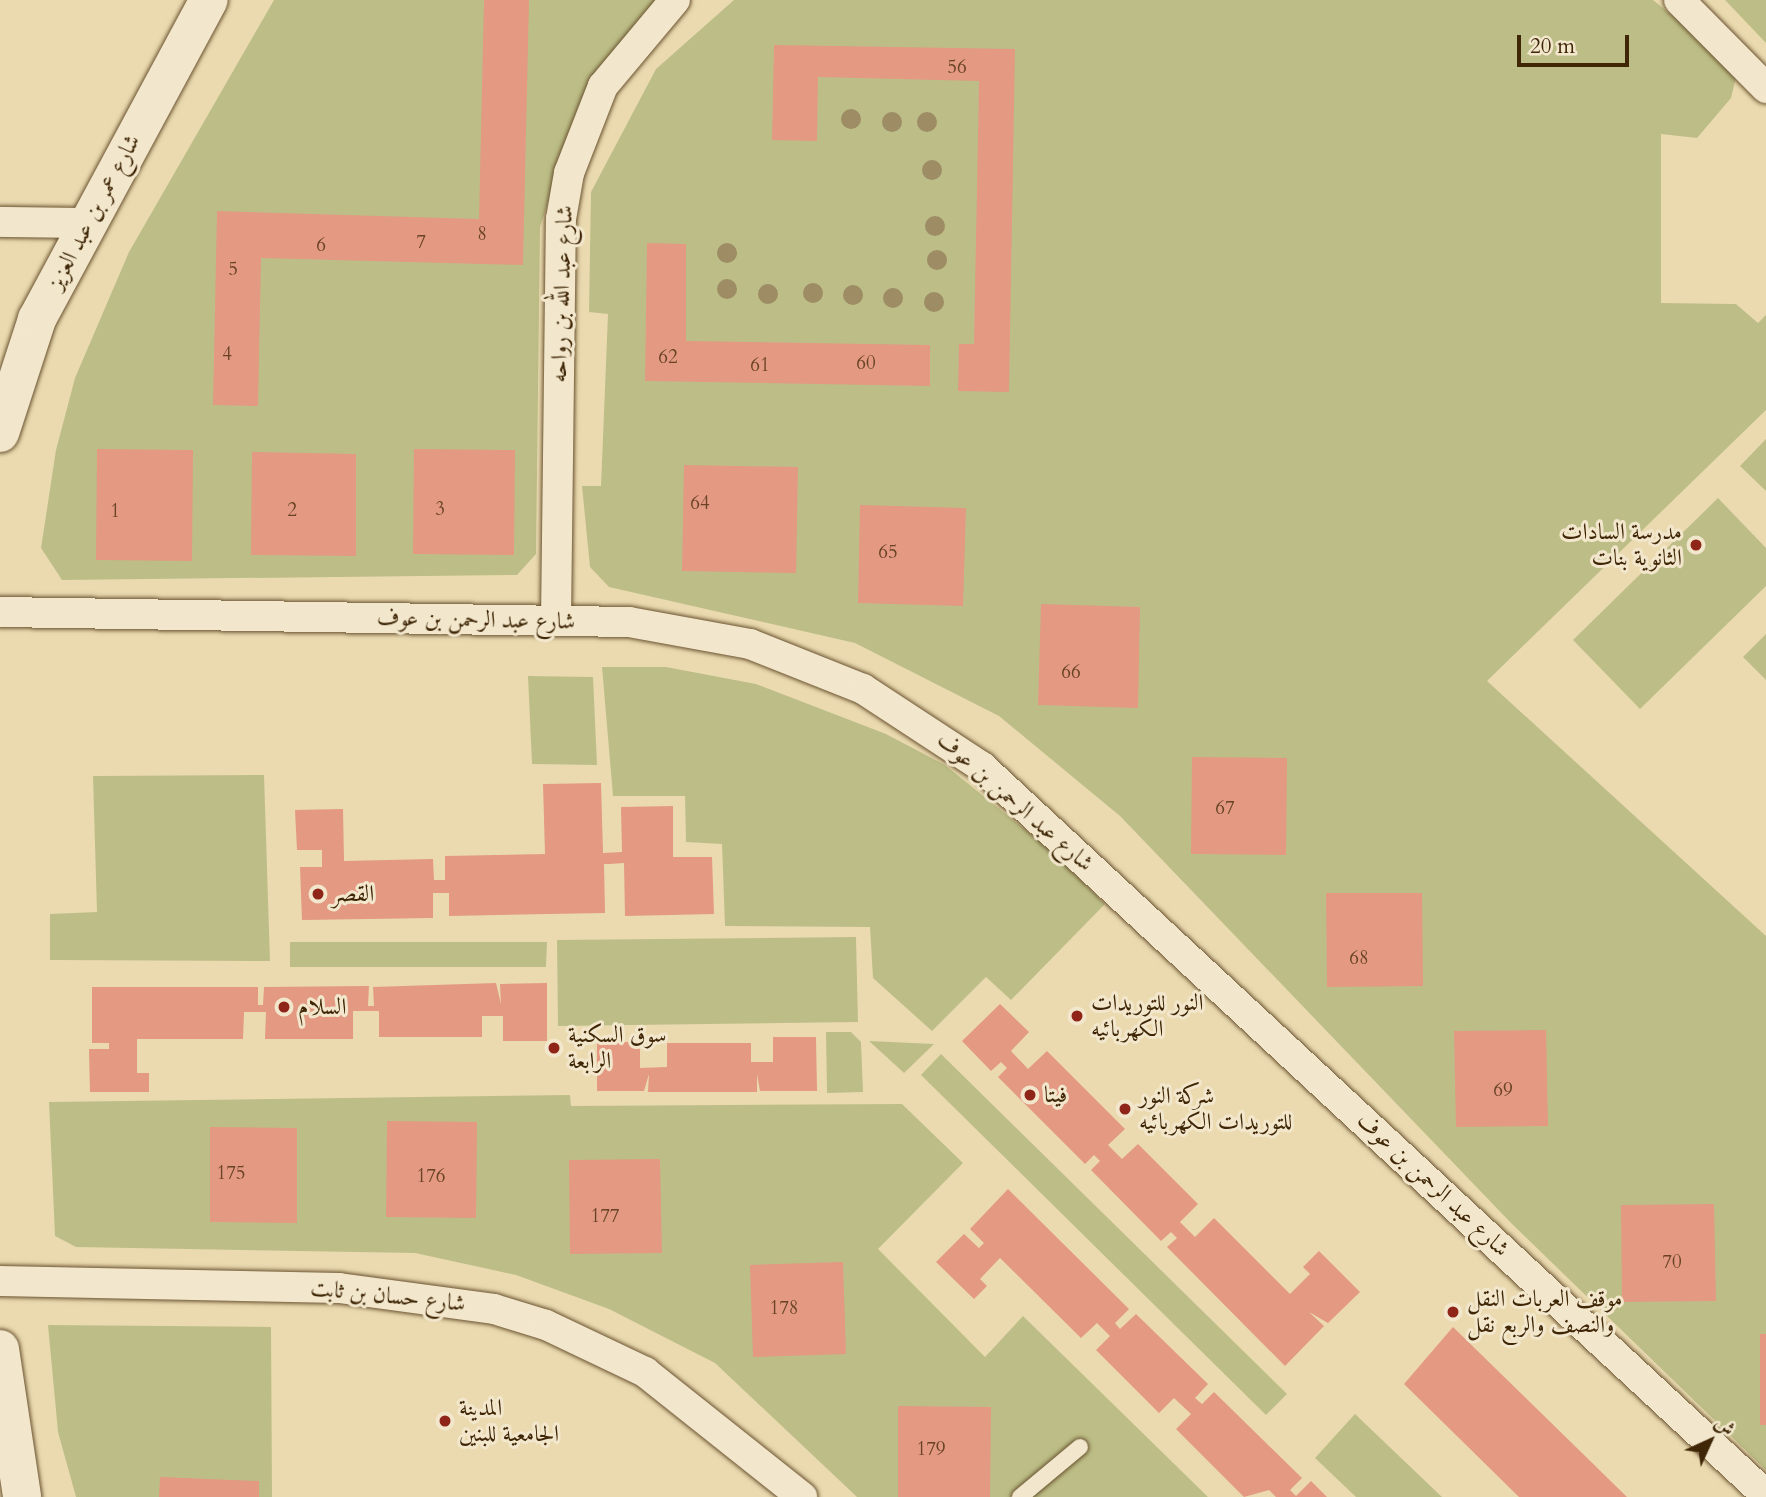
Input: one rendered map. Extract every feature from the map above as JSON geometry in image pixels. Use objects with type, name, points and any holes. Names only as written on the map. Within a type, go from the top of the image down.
[{"type":"street","name":"شارع عمر بن عبد العزيز","points":[[0,433],[37,319],[209,0]]},
{"type":"street","name":"شارع عبد الله بن رواحه","points":[[556,621],[561,219],[569,173],[603,86],[675,0]]},
{"type":"street","points":[[1679,0],[1766,88]]},
{"type":"street","points":[[0,222],[87,223]]},
{"type":"street","name":"شارع عبد الرحمن بن عوف","points":[[0,612],[629,622],[750,644],[863,688],[944,738],[1766,1495]]},
{"type":"street","name":"شارع حسان بن ثابت","points":[[0,1281],[339,1289],[494,1309],[546,1325],[645,1372],[802,1497]]},
{"type":"street","points":[[0,1349],[22,1497]]},
{"type":"lane","points":[[1020,1497],[1080,1447]]},
{"type":"green space","points":[[274,0],[660,0],[570,134],[540,227],[536,554],[517,575],[62,580],[41,548],[56,450],[75,378],[129,252]]},
{"type":"green space","points":[[734,0],[1653,0],[1738,69],[1731,98],[1697,138],[1661,134],[1661,303],[1736,304],[1758,323],[1766,315],[1766,410],[1487,681],[1766,936],[1766,1470],[1512,1224],[1120,816],[999,716],[855,643],[609,587],[590,567],[582,486],[601,486],[608,314],[589,312],[591,192],[656,69]]},
{"type":"green space","points":[[1725,0],[1766,0],[1766,43]]},
{"type":"green space","points":[[1766,439],[1766,491],[1740,466]]},
{"type":"green space","points":[[1718,498],[1766,548],[1766,586],[1640,709],[1573,640]]},
{"type":"green space","points":[[1766,634],[1766,680],[1743,657]]},
{"type":"green space","points":[[602,667],[666,667],[756,684],[886,734],[945,765],[1049,849],[1105,904],[1011,1000],[986,977],[932,1031],[873,978],[870,927],[725,926],[722,844],[686,842],[685,796],[613,796]]},
{"type":"green space","points":[[528,676],[593,677],[597,765],[532,764]]},
{"type":"green space","points":[[264,775],[270,961],[50,960],[50,914],[97,912],[93,776]]},
{"type":"green space","points":[[856,937],[858,1022],[558,1026],[557,940]]},
{"type":"green space","points":[[290,942],[547,942],[546,967],[290,967]]},
{"type":"green space","points":[[826,1032],[851,1032],[861,1042],[863,1092],[827,1093]]},
{"type":"green space","points":[[869,1041],[934,1044],[904,1073]]},
{"type":"green space","points":[[941,1054],[1287,1394],[1266,1415],[921,1075]]},
{"type":"green space","points":[[570,1095],[571,1106],[902,1104],[963,1163],[878,1249],[985,1357],[1023,1316],[1208,1497],[857,1497],[715,1363],[609,1309],[516,1275],[415,1253],[76,1247],[55,1236],[49,1102]]},
{"type":"green space","points":[[48,1325],[271,1327],[272,1497],[76,1497],[58,1432]]},
{"type":"green space","points":[[1355,1414],[1442,1497],[1356,1497],[1315,1458]]},
{"type":"building","points":[[484,0],[529,0],[523,265],[261,258],[258,406],[213,405],[217,211],[479,219]]},
{"type":"building","points":[[774,45],[1015,49],[1009,392],[958,391],[959,344],[974,344],[979,81],[818,77],[817,141],[772,140]]},
{"type":"building","points":[[647,243],[686,244],[686,341],[930,345],[930,386],[645,381]]},
{"type":"building","points":[[97,449],[193,450],[192,561],[96,560]]},
{"type":"building","points":[[414,449],[515,450],[514,555],[413,554]]},
{"type":"building","points":[[252,452],[356,454],[356,556],[251,555]]},
{"type":"building","points":[[684,465],[798,467],[796,573],[682,571]]},
{"type":"building","points":[[860,505],[966,508],[963,606],[858,603]]},
{"type":"building","points":[[1041,604],[1140,607],[1138,708],[1038,705]]},
{"type":"building","points":[[1192,757],[1287,758],[1286,855],[1191,854]]},
{"type":"building","points":[[601,783],[603,853],[622,852],[621,807],[673,806],[673,857],[712,857],[714,914],[625,916],[624,863],[604,864],[605,913],[449,916],[449,893],[433,893],[433,918],[302,920],[300,867],[322,867],[322,850],[297,850],[295,810],[343,809],[344,861],[433,859],[434,880],[445,880],[445,856],[545,854],[543,784]]},
{"type":"building","points":[[1326,893],[1422,893],[1423,986],[1327,987]]},
{"type":"building","points":[[496,983],[501,1004],[500,984],[547,983],[547,1041],[503,1041],[503,1016],[482,1016],[482,1037],[379,1037],[379,1011],[353,1011],[353,1039],[265,1039],[266,1012],[244,1012],[243,1039],[137,1039],[137,1073],[149,1073],[149,1092],[90,1092],[89,1049],[109,1049],[109,1043],[92,1043],[92,987],[258,987],[258,1005],[263,1005],[264,987],[369,986],[368,1006],[374,1006],[373,987]]},
{"type":"building","points":[[1000,1004],[1029,1032],[1011,1051],[1028,1069],[1047,1051],[1125,1129],[1108,1145],[1122,1159],[1138,1144],[1198,1204],[1180,1222],[1195,1237],[1214,1218],[1290,1294],[1310,1274],[1303,1267],[1319,1251],[1360,1292],[1328,1323],[1309,1312],[1324,1326],[1285,1366],[1167,1247],[1177,1238],[1171,1232],[1161,1241],[1091,1170],[1100,1161],[1094,1155],[1085,1164],[998,1077],[1007,1068],[1001,1062],[991,1071],[962,1041]]},
{"type":"building","points":[[1546,1030],[1548,1126],[1456,1127],[1454,1031]]},
{"type":"building","points":[[773,1037],[816,1037],[817,1091],[760,1091],[757,1074],[757,1092],[648,1092],[649,1074],[644,1091],[597,1091],[597,1042],[640,1042],[640,1068],[667,1067],[667,1043],[751,1043],[751,1062],[773,1062]]},
{"type":"building","points":[[387,1121],[477,1122],[476,1218],[386,1217]]},
{"type":"building","points":[[210,1127],[297,1128],[297,1223],[210,1222]]},
{"type":"building","points":[[660,1159],[662,1253],[570,1254],[569,1160]]},
{"type":"building","points":[[1008,1189],[1129,1309],[1115,1323],[1120,1329],[1136,1314],[1208,1384],[1195,1398],[1202,1404],[1214,1392],[1302,1478],[1290,1490],[1296,1496],[1311,1481],[1327,1497],[1276,1497],[1269,1490],[1244,1497],[1176,1429],[1191,1414],[1174,1398],[1159,1413],[1096,1350],[1110,1336],[1097,1323],[1081,1338],[1000,1258],[980,1279],[987,1286],[974,1299],[936,1262],[964,1234],[979,1248],[984,1243],[970,1229]]},
{"type":"building","points":[[1714,1204],[1716,1301],[1622,1302],[1621,1205]]},
{"type":"building","points":[[843,1262],[846,1354],[753,1357],[750,1265]]},
{"type":"building","points":[[1453,1327],[1627,1497],[1519,1497],[1404,1384]]},
{"type":"building","points":[[1760,1334],[1766,1334],[1766,1425],[1760,1425]]},
{"type":"building","points":[[898,1406],[991,1407],[990,1497],[898,1497]]},
{"type":"building","points":[[160,1477],[259,1481],[259,1497],[159,1497]]},
{"type":"place","name":"مدرسة السادات الثانوية بنات","points":[[1696,545]]},
{"type":"place","name":"القصر","points":[[318,894]]},
{"type":"place","name":"السلام","points":[[284,1007]]},
{"type":"place","name":"النور للتوريدات الكهربائيه","points":[[1077,1016]]},
{"type":"place","name":"سوق السكنية الرابعة","points":[[554,1048]]},
{"type":"place","name":"فيتا","points":[[1030,1095]]},
{"type":"place","name":"شركة النور للتوريدات الكهربائيه","points":[[1125,1109]]},
{"type":"place","name":"موقف العربات النقل والنصف والربع نقل","points":[[1453,1312]]},
{"type":"place","name":"المدينة الجامعية للبنين","points":[[445,1421]]}]
